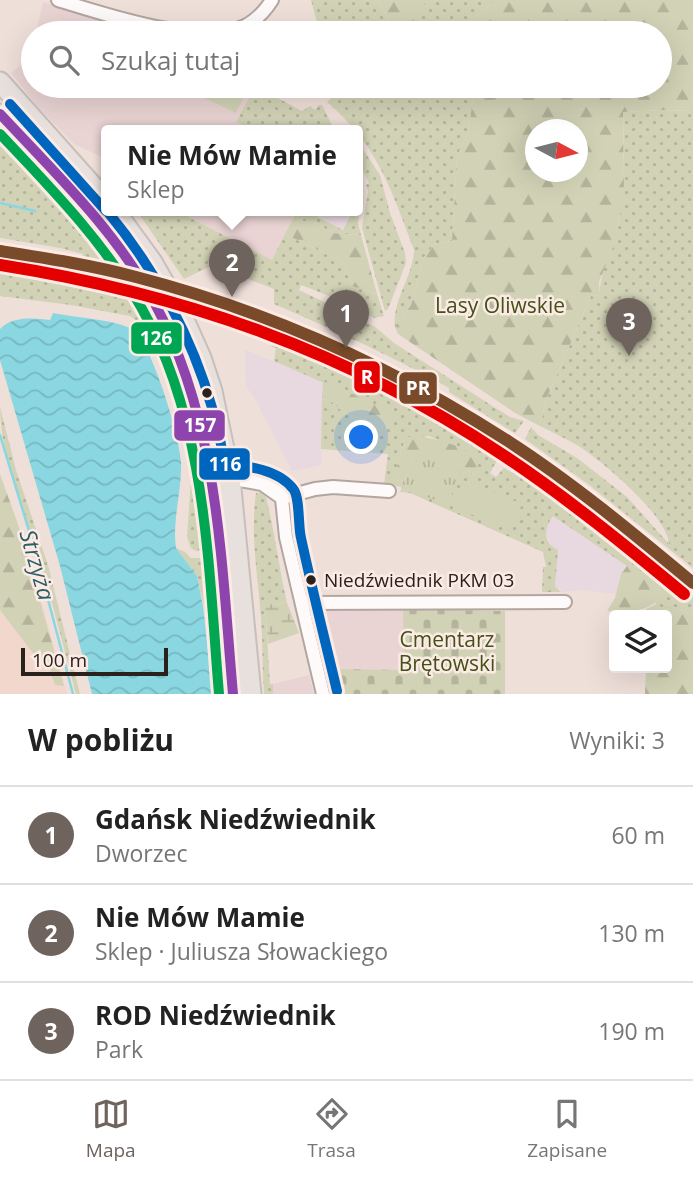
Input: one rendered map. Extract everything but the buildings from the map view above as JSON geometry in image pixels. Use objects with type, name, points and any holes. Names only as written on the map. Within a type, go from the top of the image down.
[{"type":"main road","points":[[0,82],[101,195]]},
{"type":"main road","points":[[0,114],[117,247],[153,300],[173,337],[221,479],[251,694]]},
{"type":"main road","points":[[119,216],[152,262],[180,311],[201,358],[223,435],[221,479],[233,694]]},
{"type":"street","points":[[58,0],[132,21]]},
{"type":"street","points":[[251,21],[266,10],[272,0]]},
{"type":"street","points":[[221,479],[262,484],[282,498],[333,486],[389,491]]},
{"type":"street","points":[[282,498],[285,530],[323,694]]},
{"type":"street","points":[[302,603],[565,602]]},
{"type":"shaded area","points":[[43,2],[102,21],[39,21]]},
{"type":"shaded area","points":[[21,65],[21,86],[11,73]]},
{"type":"shaded area","points":[[31,98],[249,98],[236,122],[242,125],[101,125],[101,157],[74,144]]},
{"type":"shaded area","points":[[187,216],[294,216],[272,260]]},
{"type":"shaded area","points":[[316,216],[350,216],[343,230]]},
{"type":"shaded area","points":[[245,350],[323,381],[321,465],[292,471],[254,397],[246,387]]},
{"type":"shaded area","points":[[553,515],[627,566],[616,594],[581,590],[561,592],[561,589],[556,588],[553,547],[546,535],[546,526]]},
{"type":"shaded area","points":[[20,530],[67,694],[0,694],[0,534]]},
{"type":"shaded area","points":[[319,607],[403,608],[404,670],[334,669]]},
{"type":"shaded area","points":[[309,675],[314,694],[273,694],[273,684]]},
{"type":"green space","points":[[311,0],[377,0],[390,21],[317,21]]},
{"type":"green space","points":[[377,0],[437,0],[424,4],[416,21],[390,21]]},
{"type":"green space","points":[[437,0],[493,0],[493,3],[470,21],[400,21],[424,3]]},
{"type":"green space","name":"Lasy Oliwskie","points":[[493,0],[693,0],[693,111],[623,112],[624,195],[614,245],[599,282],[600,295],[591,296],[545,402],[538,425],[515,413],[398,334],[395,327],[411,305],[424,257],[434,245],[452,241],[457,156],[468,133],[473,98],[672,98],[672,21],[470,21],[493,3]]},
{"type":"green space","points":[[204,98],[243,98],[236,113]]},
{"type":"green space","points":[[249,98],[278,98],[302,111],[310,106],[315,110],[322,105],[332,125],[242,125],[236,122]]},
{"type":"green space","points":[[332,98],[473,98],[468,133],[457,156],[452,241],[434,245],[424,257],[411,305],[395,327],[397,307],[414,250],[390,187],[363,141],[363,125],[350,125],[327,102]]},
{"type":"green space","points":[[693,111],[693,568],[588,484],[525,439],[531,427],[538,435],[577,458],[627,497],[669,544],[658,519],[632,490],[577,445],[538,425],[545,402],[591,296],[600,295],[604,269],[616,236],[622,198],[623,112]]},
{"type":"green space","points":[[0,138],[94,233],[138,296],[155,329],[183,400],[193,437],[206,518],[206,550],[196,551],[191,548],[187,537],[191,452],[176,392],[149,330],[130,316],[0,296],[0,258],[73,270],[79,269],[83,254],[0,238]]},
{"type":"green space","points":[[363,150],[380,175],[405,253],[406,263],[385,311],[362,228],[368,191],[366,185],[369,183],[363,171]]},
{"type":"green space","points":[[140,216],[187,216],[272,260],[285,234],[343,262],[352,286],[377,294],[384,316],[374,318],[342,301],[301,285],[299,290],[374,326],[394,343],[494,407],[510,417],[524,421],[515,433],[513,432],[428,376],[274,304],[274,289],[213,265],[184,279]]},
{"type":"green space","points":[[294,216],[299,216],[298,220],[318,224],[332,233],[361,235],[377,294],[352,286],[343,262],[285,234]]},
{"type":"green space","points":[[299,216],[316,216],[343,230],[350,216],[359,216],[361,235],[332,233],[318,224],[298,220]]},
{"type":"green space","points":[[271,330],[385,381],[505,446],[490,473],[496,477],[504,468],[540,489],[618,545],[647,574],[627,566],[553,516],[546,534],[549,543],[558,550],[555,586],[561,592],[542,592],[543,567],[546,567],[543,552],[410,493],[400,492],[416,450],[458,463],[477,477],[445,443],[429,436],[405,439],[392,485],[384,484],[388,454],[321,449],[322,399],[332,402],[344,413],[389,428],[395,414],[274,361],[276,348],[272,347],[270,342]]},
{"type":"green space","points":[[323,381],[396,414],[389,428],[344,413],[332,402],[322,399]]},
{"type":"green space","points":[[0,407],[16,470],[48,565],[80,694],[76,694],[41,566],[13,478],[4,443]]},
{"type":"green space","points":[[413,436],[439,440],[459,447],[474,457],[482,474],[477,477],[458,463],[416,450],[401,487],[392,485],[405,438]]},
{"type":"green space","points":[[427,448],[458,463],[460,473],[448,505],[401,487],[416,450]]},
{"type":"green space","points":[[516,454],[580,500],[693,590],[693,615],[674,607],[667,610],[646,610],[655,605],[664,584],[597,525],[507,467],[505,461],[509,462]]},
{"type":"green space","points":[[0,474],[20,530],[64,686],[55,685],[50,669],[32,652],[0,610]]},
{"type":"green space","points":[[463,480],[522,504],[511,530],[452,507]]},
{"type":"green space","points":[[256,493],[266,497],[287,603],[265,605],[273,694],[264,694],[262,627],[254,540]]},
{"type":"green space","points":[[176,548],[191,558],[205,558],[222,694],[213,694],[204,606],[197,576]]},
{"type":"green space","points":[[627,566],[638,569],[664,584],[664,594],[645,608],[607,611],[615,598],[621,574]]},
{"type":"green space","points":[[287,603],[299,633],[268,644],[265,605]]},
{"type":"green space","points":[[674,607],[693,615],[693,694],[645,694],[646,673],[672,673],[672,610],[660,610]]},
{"type":"green space","name":"Cmentarz Brętowski","points":[[403,609],[505,611],[505,694],[339,694],[333,669],[404,670]]},
{"type":"water","points":[[53,313],[105,321],[132,329],[140,337],[156,370],[171,413],[180,451],[176,548],[197,576],[213,694],[92,694],[60,566],[0,360],[0,329],[17,320],[50,320]]},
{"type":"waterway","points":[[0,203],[35,211]]},
{"type":"waterway","name":"Strzyża","points":[[0,435],[36,554],[73,694]]},
{"type":"transit line","name":"116","points":[[10,104],[101,205]]},
{"type":"transit line","name":"157","points":[[0,114],[63,181],[122,251],[154,302],[176,348],[192,395],[213,493],[233,694]]},
{"type":"transit line","name":"126","points":[[0,134],[76,216],[111,260],[141,307],[163,352],[192,446],[201,495],[219,694]]},
{"type":"transit line","name":"116","points":[[111,216],[149,269],[183,330],[208,396],[225,465],[272,473],[294,490],[301,538],[337,691]]},
{"type":"transit line","name":"PR","points":[[0,251],[102,269],[185,291],[281,324],[375,366],[464,414],[532,457],[602,509],[693,583]]},
{"type":"transit line","name":"R","points":[[0,265],[68,277],[199,310],[324,357],[385,386],[444,418],[503,455],[595,522],[684,594]]},
{"type":"place","name":"Nie Mów Mamie","points":[[232,297]]},
{"type":"place","name":"Gdańsk Niedźwiednik","points":[[346,348]]},
{"type":"place","name":"ROD Niedźwiednik","points":[[629,356]]},
{"type":"place","name":"Niedźwiednik PKM 03","points":[[311,580]]}]
